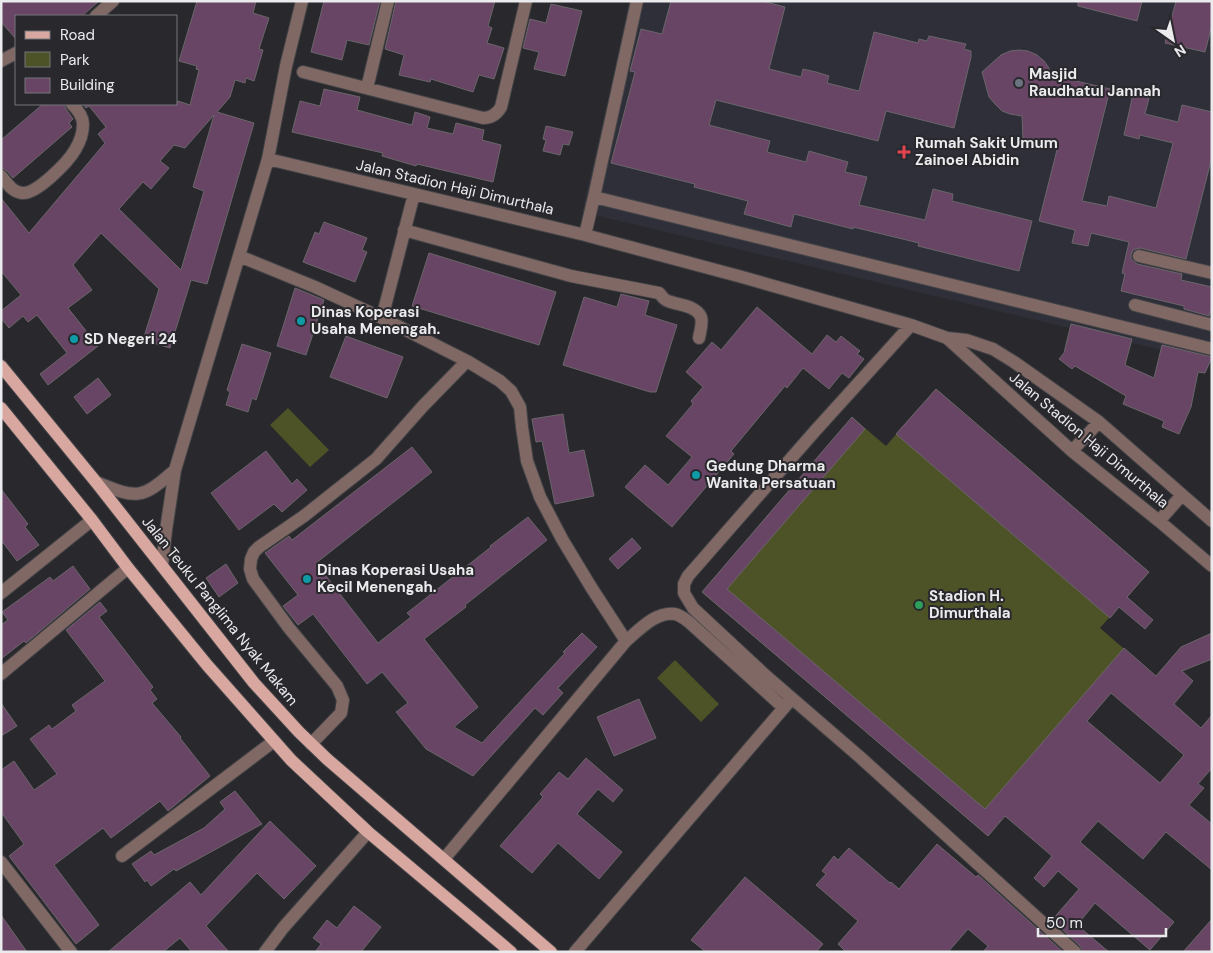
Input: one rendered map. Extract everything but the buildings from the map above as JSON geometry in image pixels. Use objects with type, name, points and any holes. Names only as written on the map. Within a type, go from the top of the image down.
[{"type":"main road","name":"Jalan Teuku Panglima Nyak Makam","points":[[1,366],[96,482],[254,683],[299,732],[327,759],[551,952]]},
{"type":"main road","points":[[1,408],[207,665],[291,760],[368,832],[511,952]]},
{"type":"street","points":[[97,15],[113,1]]},
{"type":"street","points":[[162,566],[175,470],[268,159],[286,66],[302,1]]},
{"type":"street","points":[[367,88],[388,1]]},
{"type":"street","points":[[303,72],[483,118],[492,117],[501,107],[526,1]]},
{"type":"street","points":[[585,236],[638,1]]},
{"type":"street","points":[[1,61],[15,54]]},
{"type":"street","points":[[1,176],[12,189],[20,193],[26,193],[38,187],[65,163],[74,152],[80,139],[83,125],[80,115],[73,105]]},
{"type":"street","name":"Jalan Stadion Haji Dimurthala","points":[[268,159],[585,236],[742,277],[912,325],[947,338],[966,340],[993,349],[1099,422],[1212,521]]},
{"type":"street","points":[[382,318],[414,194]]},
{"type":"street","points":[[594,197],[1210,349],[1212,330]]},
{"type":"street","points":[[404,230],[571,276],[659,293],[665,300],[697,312],[701,317],[699,338]]},
{"type":"street","points":[[239,256],[315,287],[382,318],[468,361],[511,390],[520,407],[527,461],[540,496],[562,539],[626,641]]},
{"type":"street","points":[[1139,256],[1212,273]]},
{"type":"street","points":[[1136,305],[1212,325]]},
{"type":"street","points":[[788,704],[693,608],[684,593],[684,584],[694,568],[912,325]]},
{"type":"street","name":"Jalan Stadion Haji Dimurthala","points":[[947,338],[1072,451],[1212,566]]},
{"type":"street","points":[[312,744],[341,712],[343,700],[337,686],[289,628],[253,579],[250,569],[251,559],[254,552],[260,547],[304,516],[376,459],[423,406],[468,361]]},
{"type":"street","points":[[1072,451],[1099,422]]},
{"type":"street","points":[[96,482],[128,494],[142,494],[159,485],[175,470]]},
{"type":"street","points":[[1159,521],[1182,495]]},
{"type":"street","points":[[1,593],[92,520]]},
{"type":"street","points":[[1,674],[128,568]]},
{"type":"street","points":[[444,859],[626,641],[642,627],[662,616],[675,614],[689,622],[788,704],[861,758],[1075,952]]},
{"type":"street","points":[[574,952],[788,704]]},
{"type":"street","points":[[122,856],[274,741]]},
{"type":"street","points":[[265,952],[283,928],[368,832]]},
{"type":"street","points":[[1,862],[71,952]]},
{"type":"shaded area","name":"Rumah Sakit Umum Zainoel Abidin","points":[[629,1],[1212,1],[1212,362],[582,212]]},
{"type":"green space","name":"Stadion H. Dimurthala","points":[[936,389],[1149,572],[1100,628],[1138,661],[988,836],[702,592],[852,417],[886,446]]},
{"type":"green space","points":[[288,408],[329,450],[310,467],[270,425]]},
{"type":"green space","points":[[675,660],[719,704],[701,722],[657,678]]},
{"type":"place","name":"Masjid Raudhatul Jannah","points":[[1019,83]]},
{"type":"place","name":"Rumah Sakit Umum Zainoel Abidin","points":[[904,152]]},
{"type":"place","name":"Dinas Koperasi Usaha Menengah.","points":[[301,321]]},
{"type":"place","name":"SD Negeri 24","points":[[74,339]]},
{"type":"place","name":"Gedung Dharma Wanita Persatuan","points":[[696,475]]},
{"type":"place","name":"Dinas Koperasi Usaha Kecil Menengah.","points":[[307,579]]},
{"type":"place","name":"Stadion H. Dimurthala","points":[[919,605]]}]
